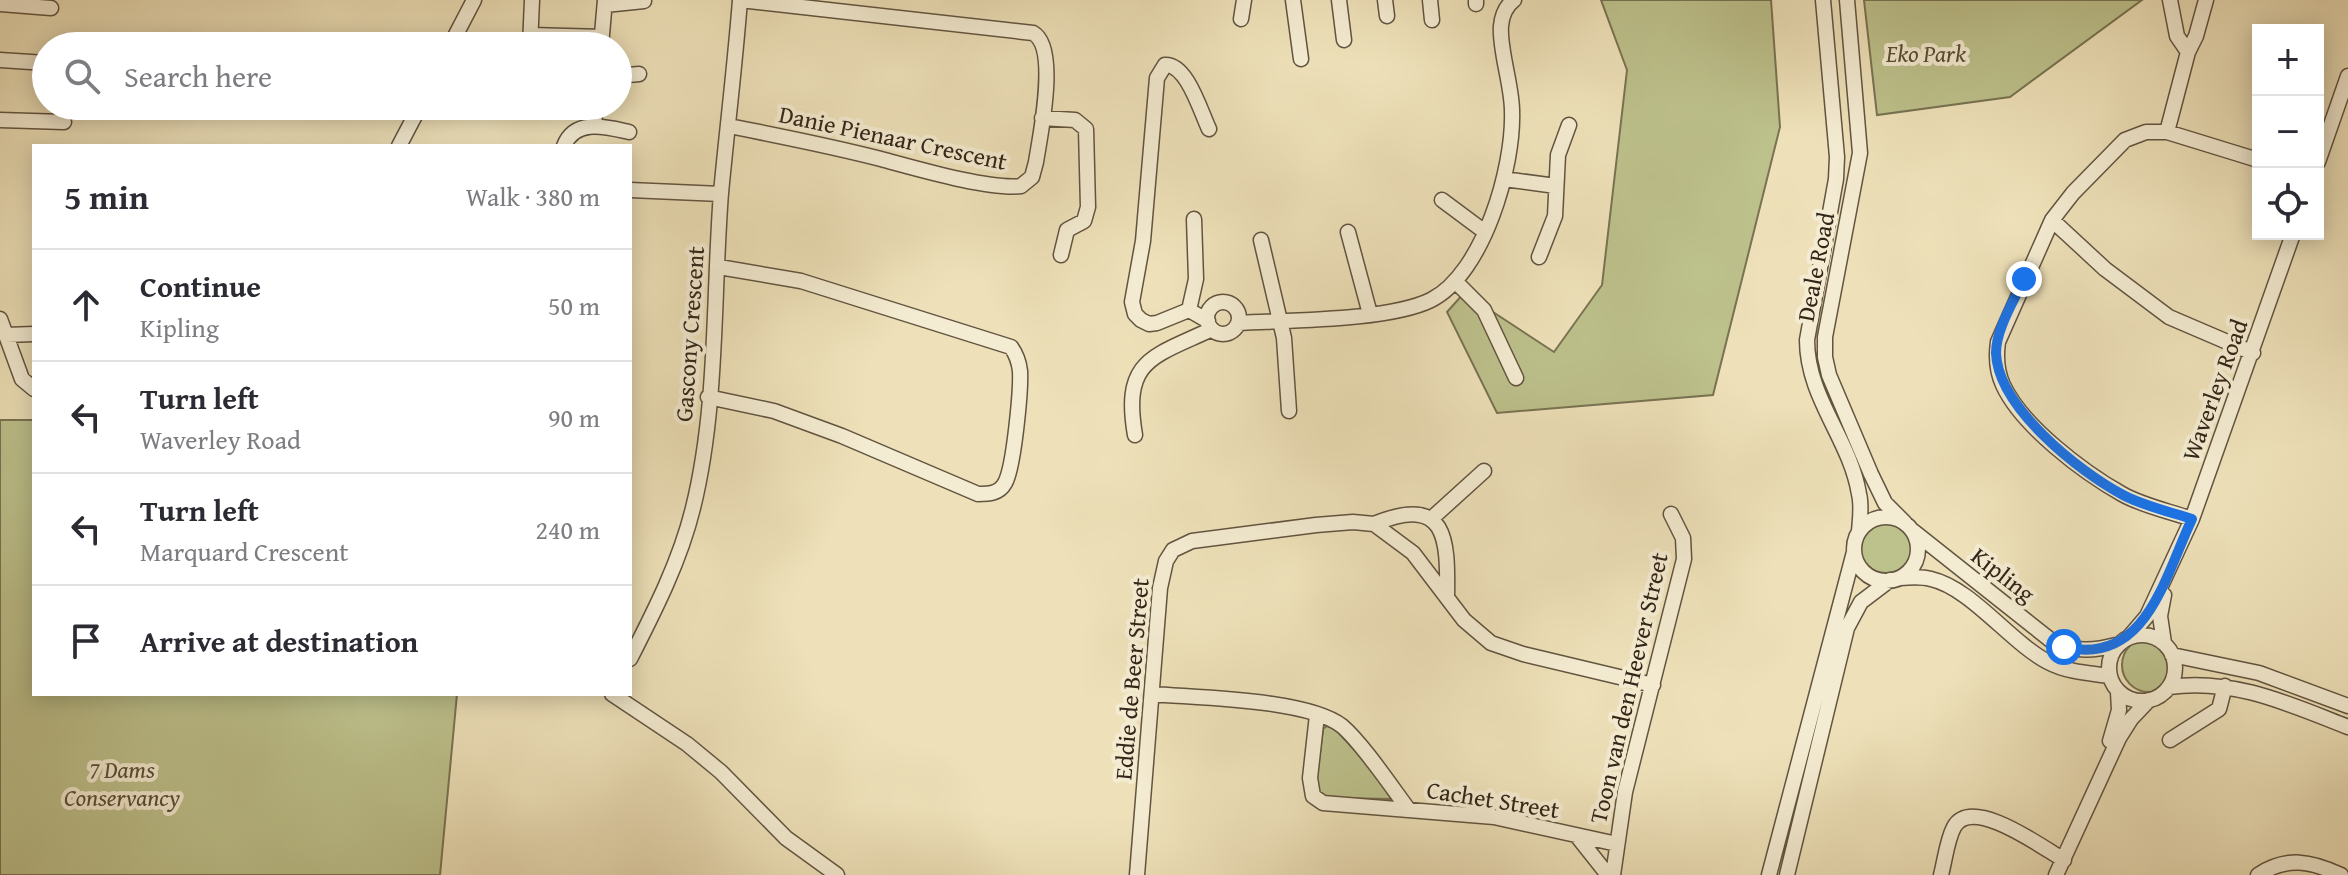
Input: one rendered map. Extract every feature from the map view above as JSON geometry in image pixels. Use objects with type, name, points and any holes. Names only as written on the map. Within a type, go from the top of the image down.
[{"type":"street","points":[[457,32],[474,0]]},
{"type":"street","points":[[530,32],[532,0]]},
{"type":"street","name":"Danie Pienaar Crescent","points":[[729,126],[817,143],[926,171],[1015,187],[1028,183],[1032,177],[1042,118],[1046,54],[1043,42],[1033,33],[740,0]]},
{"type":"street","name":"Gascony Crescent","points":[[632,655],[670,575],[693,509],[700,474],[719,267],[721,194],[740,0]]},
{"type":"street","points":[[1241,19],[1244,0]]},
{"type":"street","points":[[1293,0],[1301,59]]},
{"type":"street","points":[[1339,0],[1344,40]]},
{"type":"street","points":[[1385,0],[1387,16]]},
{"type":"street","points":[[1430,0],[1432,20]]},
{"type":"street","name":"Deale Road","points":[[1823,0],[1837,157],[1836,179],[1807,340],[1807,362],[1854,476],[1861,510],[1859,531]]},
{"type":"street","name":"Deale Road","points":[[1847,0],[1860,153],[1825,337],[1825,357],[1829,375],[1885,503],[1909,527]]},
{"type":"street","points":[[2170,0],[2177,36],[2188,52]]},
{"type":"street","points":[[2167,132],[2188,52],[2206,0]]},
{"type":"street","points":[[602,32],[605,2],[644,1]]},
{"type":"street","points":[[0,4],[51,8]]},
{"type":"street","points":[[1238,323],[1370,314],[1409,308],[1432,300],[1455,281],[1475,253],[1504,179],[1513,112],[1501,30],[1509,6]]},
{"type":"street","points":[[1827,51],[1852,49]]},
{"type":"street","points":[[0,60],[32,62]]},
{"type":"street","points":[[1189,310],[1149,324],[1135,314],[1132,302],[1143,241],[1157,78],[1165,65],[1174,65],[1182,73],[1209,129]]},
{"type":"street","points":[[632,75],[639,74]]},
{"type":"street","points":[[2324,145],[2348,76]]},
{"type":"street","points":[[1042,118],[1075,120],[1086,129],[1088,207],[1084,221],[1067,230],[1061,255]]},
{"type":"street","points":[[0,120],[64,122]]},
{"type":"street","points":[[400,144],[413,120]]},
{"type":"street","points":[[594,120],[594,124]]},
{"type":"street","points":[[565,144],[574,133],[594,124],[629,132]]},
{"type":"street","points":[[1539,257],[1555,216],[1558,155],[1569,125]]},
{"type":"street","points":[[2192,519],[2124,496],[2044,436],[2022,412],[2001,381],[1996,352],[2000,332],[2052,220],[2073,193],[2125,140],[2146,132],[2167,132],[2252,158]]},
{"type":"street","points":[[1504,179],[1556,186]]},
{"type":"street","points":[[632,190],[721,194]]},
{"type":"street","points":[[1442,200],[1485,232]]},
{"type":"street","points":[[1189,310],[1196,279],[1194,219]]},
{"type":"street","points":[[2052,220],[2105,269],[2169,317],[2253,353]]},
{"type":"street","points":[[1348,232],[1370,314]]},
{"type":"street","points":[[1261,240],[1284,338],[1289,411]]},
{"type":"street","name":"Waverley Road","points":[[2130,636],[2147,616],[2192,519],[2291,240]]},
{"type":"street","points":[[708,397],[774,411],[842,436],[978,494],[990,494],[1002,488],[1010,470],[1020,370],[1011,347],[801,281],[719,267]]},
{"type":"street","points":[[1455,281],[1484,310],[1516,378]]},
{"type":"street","points":[[1189,310],[1217,333],[1230,333],[1238,323],[1237,311],[1222,302],[1211,308],[1210,325]]},
{"type":"street","points":[[0,319],[22,379],[32,387]]},
{"type":"street","points":[[1135,435],[1131,413],[1141,367],[1210,325]]},
{"type":"street","points":[[6,335],[32,334]]},
{"type":"street","points":[[1431,519],[1484,471]]},
{"type":"street","points":[[1374,524],[1411,512],[1431,519],[1446,548],[1447,597]]},
{"type":"street","name":"Toon van den Heever Street","points":[[1610,875],[1625,792],[1684,559],[1683,538],[1671,514]]},
{"type":"street","points":[[1769,875],[1859,531],[1875,518],[1896,517],[1909,527],[1917,541],[1915,562],[1861,602],[1847,628],[1787,875]]},
{"type":"street","name":"Eddie de Beer Street","points":[[1137,875],[1160,588],[1166,561],[1173,550],[1192,541],[1217,537],[1353,522],[1374,524]]},
{"type":"street","points":[[1374,524],[1413,553],[1478,634],[1502,649],[1653,685]]},
{"type":"street","name":"Kipling","points":[[1909,527],[2053,642],[2075,650],[2116,645]]},
{"type":"street","points":[[1854,552],[1862,570],[1870,577],[1895,579]]},
{"type":"street","name":"Waverley Road","points":[[2168,649],[2160,616],[2173,559]]},
{"type":"street","name":"Kipling","points":[[1895,579],[1919,577],[1940,582],[1967,599],[2035,654],[2058,667],[2109,676]]},
{"type":"street","points":[[2100,780],[2119,710],[2118,692],[2109,676],[2111,654],[2116,645],[2130,636],[2148,635],[2168,649],[2211,665],[2259,673],[2348,706]]},
{"type":"street","points":[[2168,649],[2175,671],[2169,687]]},
{"type":"street","points":[[2056,875],[2124,729],[2149,700],[2169,687],[2191,684],[2225,686],[2279,699],[2348,727]]},
{"type":"street","points":[[2170,740],[2219,709],[2225,686]]},
{"type":"street","points":[[2118,692],[2133,700],[2149,700]]},
{"type":"street","name":"Cachet Street","points":[[1153,694],[1263,704],[1317,715],[1340,724],[1408,809]]},
{"type":"street","points":[[615,696],[687,744],[721,772],[786,838],[837,875]]},
{"type":"street","name":"Cachet Street","points":[[1317,715],[1310,778],[1317,800],[1340,806],[1494,817],[1617,844]]},
{"type":"street","points":[[1941,875],[1955,826],[1971,815],[1986,817],[2015,831],[2064,860]]},
{"type":"street","points":[[1577,836],[1610,875]]},
{"type":"street","points":[[2258,875],[2270,867],[2293,861],[2341,875]]},
{"type":"green space","points":[[1601,0],[1771,0],[1780,127],[1713,395],[1497,413],[1447,312],[1464,293],[1554,352],[1602,285],[1627,70]]},
{"type":"green space","name":"Eko Park","points":[[1864,0],[2142,0],[2010,97],[1877,115]]},
{"type":"green space","name":"7 Dams Conservancy","points":[[0,420],[32,420],[32,696],[457,696],[440,875],[0,875]]},
{"type":"green space","points":[[1886,521],[1904,529],[1912,547],[1904,565],[1886,573],[1868,565],[1860,547],[1868,529]]},
{"type":"green space","points":[[2149,638],[2168,646],[2176,665],[2168,684],[2149,692],[2130,684],[2122,665],[2130,646]]},
{"type":"green space","points":[[1327,726],[1335,729],[1395,794],[1392,799],[1332,798],[1319,794],[1316,785],[1323,729]]},
{"type":"route","points":[[2024,279],[2000,332],[1996,352],[2006,391],[2044,436],[2102,482],[2124,496],[2192,519],[2147,616],[2130,636],[2106,648],[2075,650],[2064,647]]}]
